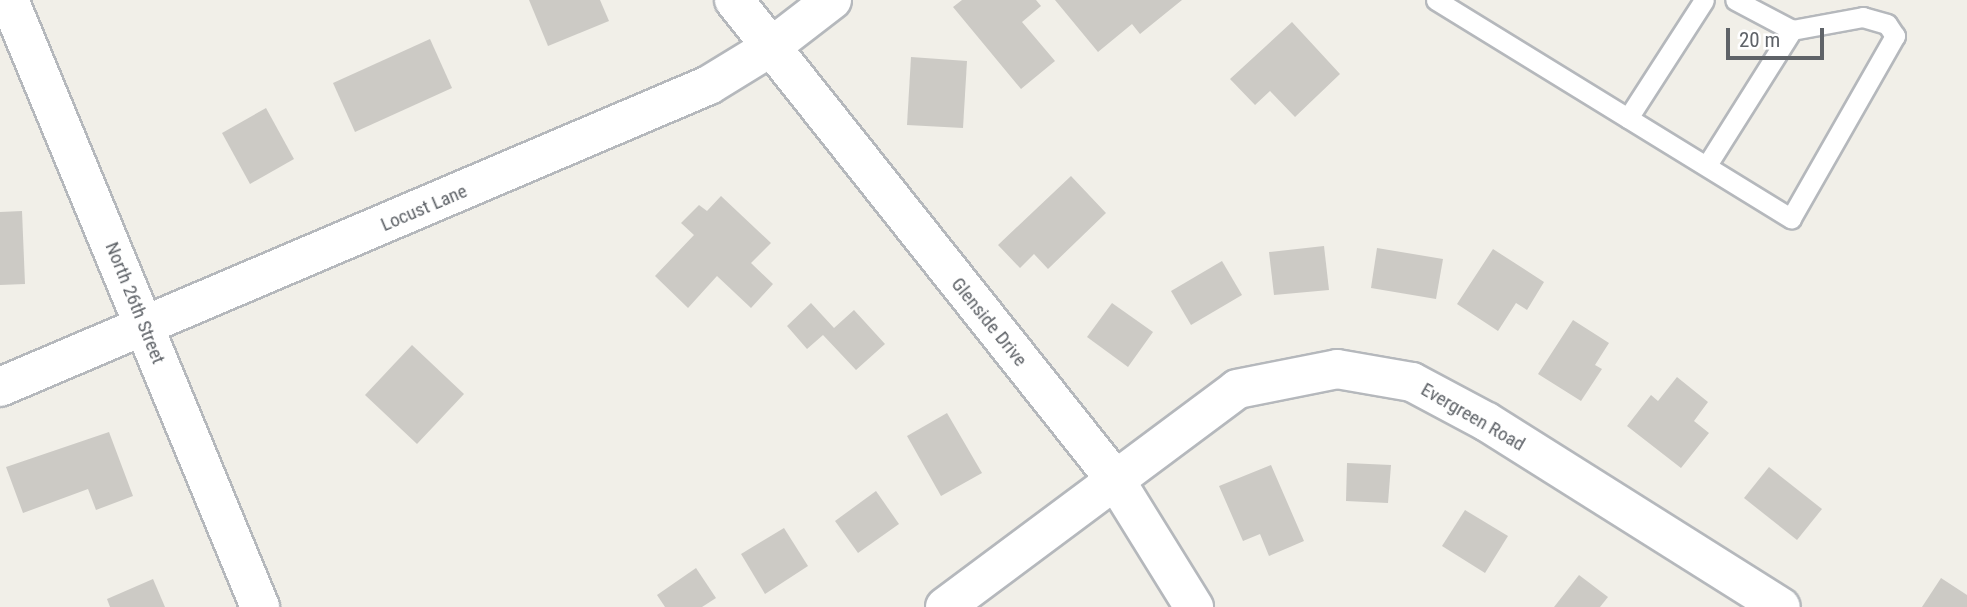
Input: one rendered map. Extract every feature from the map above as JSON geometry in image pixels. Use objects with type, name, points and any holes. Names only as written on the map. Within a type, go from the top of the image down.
[{"type":"street","name":"North 26th Street","points":[[9,0],[260,607]]},
{"type":"street","name":"Glenside Drive","points":[[734,0],[1114,478],[1194,607]]},
{"type":"street","name":"Locust Lane","points":[[0,387],[145,328],[709,85],[771,47],[832,0]]},
{"type":"street","name":"Evergreen Road","points":[[945,607],[1114,478],[1237,389],[1337,369],[1412,383],[1487,422],[1781,607]]},
{"type":"lane","points":[[1436,0],[1791,218],[1895,36],[1887,24],[1863,17],[1792,30],[1735,0]]},
{"type":"lane","points":[[1628,118],[1704,0]]},
{"type":"lane","points":[[1707,165],[1792,30]]},
{"type":"building","points":[[529,0],[600,0],[609,21],[548,46]]},
{"type":"building","points":[[962,0],[1036,0],[1041,6],[1022,22],[1055,61],[1021,89],[953,7]]},
{"type":"building","points":[[1055,0],[1182,0],[1140,34],[1132,24],[1098,52]]},
{"type":"building","points":[[1292,22],[1340,74],[1295,117],[1270,91],[1255,105],[1230,79]]},
{"type":"building","points":[[430,39],[452,88],[355,132],[333,83]]},
{"type":"building","points":[[911,57],[967,61],[963,128],[907,125]]},
{"type":"building","points":[[266,108],[294,159],[250,184],[222,133]]},
{"type":"building","points":[[1071,176],[1106,213],[1048,269],[1034,254],[1020,268],[998,245]]},
{"type":"building","points":[[721,196],[771,243],[751,263],[773,284],[751,308],[717,276],[688,308],[655,276],[694,235],[681,223],[699,205],[707,211]]},
{"type":"building","points":[[22,211],[25,284],[0,285],[0,212]]},
{"type":"building","points":[[1324,246],[1329,290],[1274,295],[1269,252]]},
{"type":"building","points":[[1377,248],[1443,259],[1436,299],[1371,288]]},
{"type":"building","points":[[1493,249],[1544,282],[1527,310],[1516,303],[1498,331],[1457,304]]},
{"type":"building","points":[[1222,261],[1242,295],[1191,325],[1171,291]]},
{"type":"building","points":[[811,303],[834,328],[854,310],[885,344],[856,370],[823,335],[807,349],[787,326]]},
{"type":"building","points":[[1112,303],[1153,332],[1128,367],[1087,337]]},
{"type":"building","points":[[1573,320],[1609,343],[1595,365],[1602,369],[1581,401],[1538,374]]},
{"type":"building","points":[[412,345],[464,394],[417,444],[365,395]]},
{"type":"building","points":[[1677,377],[1708,402],[1694,421],[1709,433],[1681,468],[1627,426],[1651,395],[1658,401]]},
{"type":"building","points":[[947,413],[982,473],[941,496],[907,436]]},
{"type":"building","points":[[109,432],[133,496],[96,510],[88,489],[23,513],[6,467]]},
{"type":"building","points":[[1347,463],[1391,465],[1388,503],[1346,501]]},
{"type":"building","points":[[1271,465],[1304,541],[1269,556],[1260,534],[1243,541],[1219,486]]},
{"type":"building","points":[[1769,467],[1822,509],[1797,540],[1744,498]]},
{"type":"building","points":[[876,491],[899,524],[858,553],[835,521]]},
{"type":"building","points":[[1465,510],[1508,536],[1485,573],[1442,546]]},
{"type":"building","points":[[784,528],[808,566],[765,594],[741,554]]},
{"type":"building","points":[[696,568],[716,598],[702,607],[665,607],[657,595]]},
{"type":"building","points":[[1579,575],[1608,597],[1600,607],[1554,607]]},
{"type":"building","points":[[1941,578],[1967,595],[1967,607],[1922,607]]},
{"type":"building","points":[[153,579],[165,607],[110,607],[107,599]]}]
